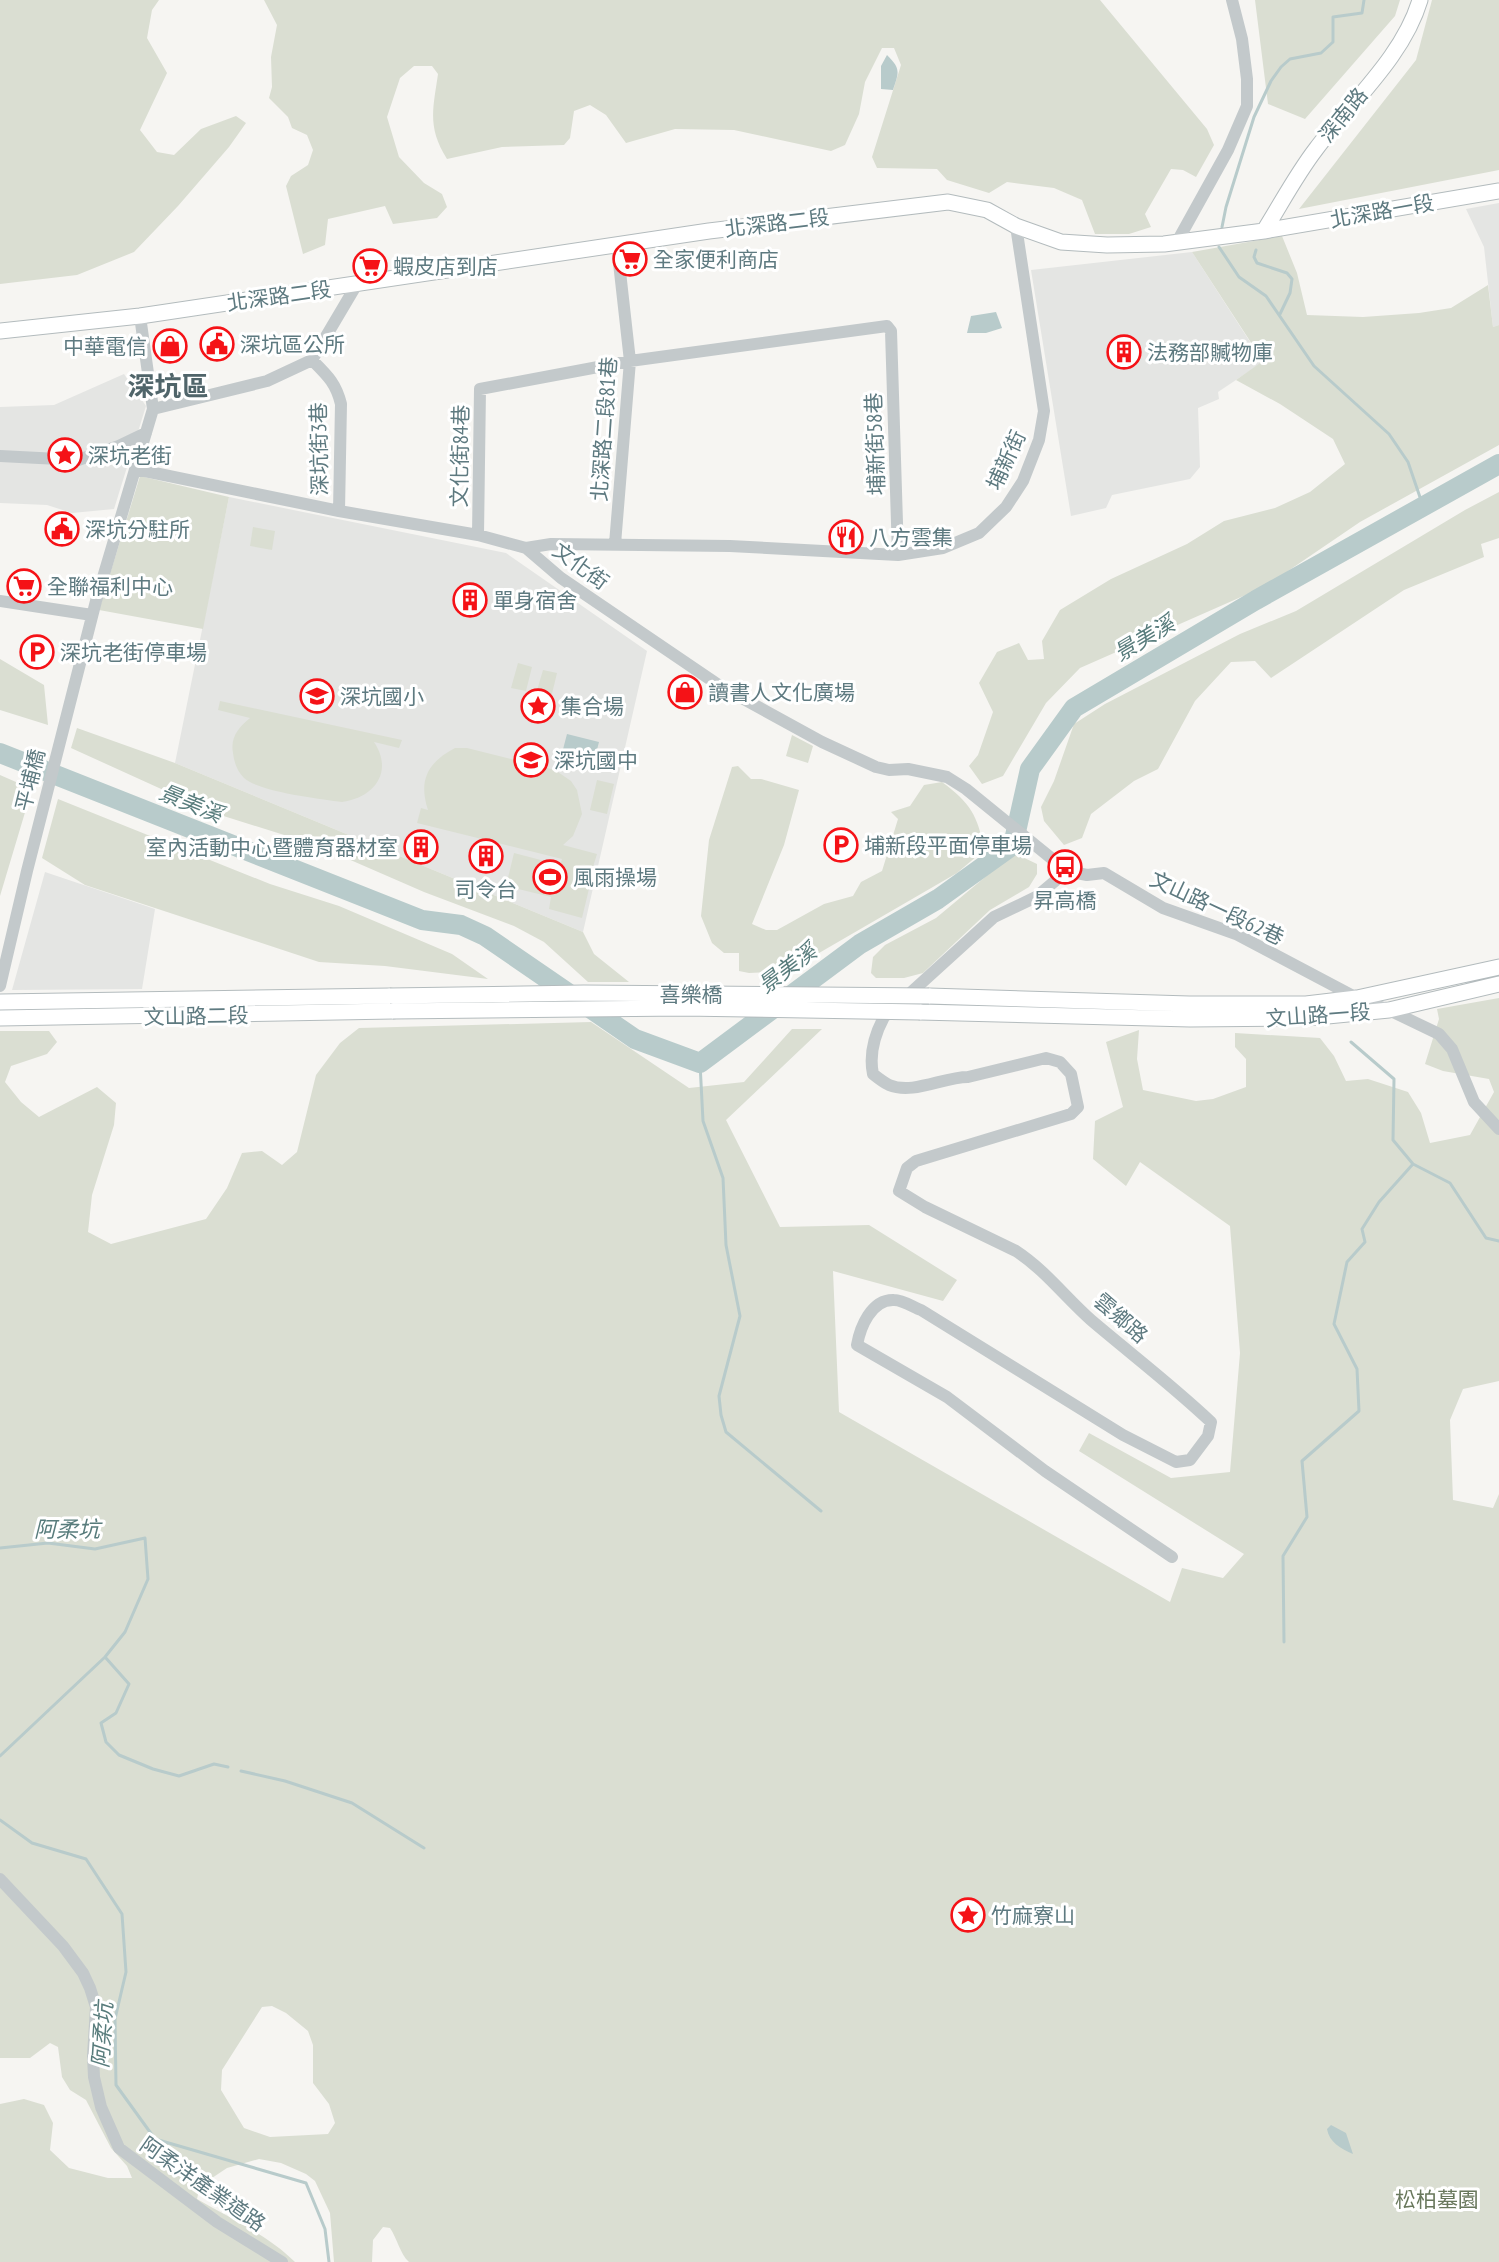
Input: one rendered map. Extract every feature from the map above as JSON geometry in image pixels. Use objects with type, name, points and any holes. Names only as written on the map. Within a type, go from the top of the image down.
[{"type":"main road","name":"深南路","points":[[1264,231],[1314,151],[1401,44],[1415,17],[1420,0]]},
{"type":"main road","name":"北深路一段","points":[[1264,231],[1499,190]]},
{"type":"main road","name":"北深路二段","points":[[0,331],[140,316],[709,231],[948,202],[987,210],[1016,226],[1061,242],[1107,245],[1177,242],[1264,231]]},
{"type":"main road","name":"文山路一段","points":[[1134,1011],[1306,1004],[1357,998],[1499,967]]},
{"type":"main road","name":"文山路一段","points":[[1134,1011],[1190,1020],[1307,1018],[1389,1010],[1499,984]]},
{"type":"main road","name":"文山路二段","points":[[0,1002],[391,1004]]},
{"type":"main road","name":"喜樂橋","points":[[391,1004],[1134,1011]]},
{"type":"main road","name":"文山路二段","points":[[0,1018],[391,1004]]},
{"type":"street","points":[[1177,242],[1228,150],[1247,106],[1247,79],[1242,39],[1232,0]]},
{"type":"street","name":"埔新街","points":[[526,548],[550,544],[737,546],[898,555],[943,548],[979,533],[1006,507],[1023,481],[1039,440],[1044,411],[1016,226]]},
{"type":"street","name":"北深路二段81巷","points":[[615,544],[630,361],[617,245]]},
{"type":"street","points":[[140,316],[153,409],[267,381],[312,360],[357,284]]},
{"type":"street","name":"埔新街58巷","points":[[630,361],[887,326],[891,331],[898,555]]},
{"type":"street","name":"深坑街3巷","points":[[312,360],[332,380],[338,390],[340,404],[339,511]]},
{"type":"street","name":"文化街84巷","points":[[478,535],[480,389],[630,361]]},
{"type":"street","name":"平埔橋","points":[[0,986],[5,939],[27,871],[92,615],[153,409]]},
{"type":"street","points":[[0,456],[78,460],[119,446],[146,432]]},
{"type":"street","name":"文化街","points":[[135,469],[339,511],[478,535],[526,548],[561,578],[720,686],[822,742],[876,767],[889,770],[908,769],[947,777],[966,789],[1064,868]]},
{"type":"street","points":[[0,601],[92,615]]},
{"type":"street","name":"雲鄉路","points":[[1064,868],[1036,897],[994,917],[884,1017],[870,1062],[873,1074],[890,1085],[908,1088],[956,1077],[968,1077],[1046,1058],[1060,1062],[1071,1074],[1078,1107],[1071,1114],[916,1161],[907,1168],[899,1191],[1030,1260],[1089,1318],[1211,1422],[1208,1436],[1190,1460],[1176,1462],[1123,1435],[921,1310],[895,1300],[886,1301],[866,1318],[860,1329],[857,1345],[947,1396],[1045,1471],[1172,1557]]},
{"type":"street","name":"文山路一段62巷","points":[[1064,868],[1087,875],[1104,873],[1163,908],[1236,934],[1357,998],[1389,1010],[1438,1034],[1452,1050],[1474,1102],[1499,1129]]},
{"type":"street","name":"阿柔洋產業道路","points":[[0,1879],[63,1947],[83,1973],[90,1988],[96,2007],[94,2077],[101,2107],[120,2148],[217,2222],[272,2258],[282,2262]]},
{"type":"shaded area","points":[[887,55],[898,71],[893,90],[881,89],[881,66]]},
{"type":"shaded area","points":[[1499,203],[1499,325],[1493,327],[1484,247],[1466,209]]},
{"type":"shaded area","points":[[1192,252],[1263,362],[1218,392],[1219,399],[1198,408],[1200,467],[1190,479],[1112,495],[1106,508],[1071,516],[1031,270]]},
{"type":"shaded area","points":[[996,312],[1002,328],[986,333],[967,333],[971,316]]},
{"type":"shaded area","name":"深坑老街","points":[[124,374],[146,406],[114,509],[72,513],[47,505],[0,503],[0,407],[54,405]]},
{"type":"shaded area","points":[[229,497],[506,553],[647,651],[583,932],[175,763]]},
{"type":"shaded area","points":[[567,734],[599,742],[593,765],[561,757]]},
{"type":"shaded area","points":[[45,872],[155,909],[142,989],[12,990]]},
{"type":"shaded area","points":[[1331,2125],[1346,2133],[1353,2154],[1333,2141],[1327,2129]]},
{"type":"green space","points":[[0,0],[159,0],[152,10],[147,38],[167,73],[140,130],[157,152],[174,155],[201,129],[236,116],[246,123],[229,147],[178,206],[134,252],[77,275],[0,284]]},
{"type":"green space","points":[[264,0],[1100,0],[1207,129],[1214,145],[1196,177],[1183,170],[1171,169],[1145,214],[1151,227],[1129,234],[1095,234],[1082,200],[1054,188],[1007,182],[989,193],[947,180],[937,169],[877,168],[872,157],[901,65],[894,48],[882,48],[865,82],[859,114],[845,145],[831,151],[734,130],[675,129],[626,143],[606,115],[590,105],[574,111],[570,138],[564,145],[502,147],[447,159],[436,137],[433,118],[438,74],[432,66],[414,66],[400,78],[387,117],[399,157],[424,183],[442,194],[447,207],[437,218],[393,224],[385,206],[328,219],[325,245],[303,254],[286,186],[291,176],[308,165],[313,150],[307,135],[292,128],[288,117],[269,98],[272,87],[271,57],[277,25]]},
{"type":"green space","points":[[1255,0],[1400,0],[1395,16],[1305,119],[1268,104]]},
{"type":"green space","points":[[1432,0],[1499,0],[1499,170],[1299,209],[1416,60]]},
{"type":"green space","points":[[1282,236],[1297,273],[1307,315],[1363,317],[1451,308],[1488,285],[1493,327],[1499,325],[1499,445],[1360,522],[1266,586],[1080,668],[1046,703],[1003,776],[982,784],[969,766],[978,755],[993,712],[979,683],[997,652],[1019,643],[1028,660],[1044,659],[1042,641],[1060,610],[1111,579],[1187,544],[1224,521],[1275,508],[1310,492],[1345,464],[1333,439],[1280,404],[1236,380],[1263,361],[1192,252]]},
{"type":"green space","points":[[140,476],[229,497],[203,629],[99,610]]},
{"type":"green space","points":[[1499,492],[1499,538],[1481,544],[1484,557],[1404,590],[1271,678],[1255,661],[1231,662],[1195,701],[1158,769],[1134,781],[1091,814],[1082,838],[1064,845],[1044,821],[1041,807],[1054,781],[1074,724],[1105,704],[1240,634],[1296,611]]},
{"type":"green space","points":[[253,527],[275,531],[272,550],[250,546]]},
{"type":"green space","points":[[0,659],[44,685],[48,725],[0,710]]},
{"type":"green space","points":[[518,663],[532,667],[526,691],[511,688]]},
{"type":"green space","points":[[543,670],[557,673],[551,698],[536,694]]},
{"type":"green space","points":[[220,701],[402,740],[399,748],[374,742],[382,763],[378,782],[353,800],[342,802],[290,794],[263,787],[244,778],[234,760],[232,747],[234,737],[250,718],[218,710]]},
{"type":"green space","points":[[77,728],[175,763],[583,932],[594,954],[629,982],[588,982],[544,942],[514,926],[424,892],[316,845],[214,813],[71,748]]},
{"type":"green space","points":[[792,735],[813,746],[808,763],[786,756]]},
{"type":"green space","points":[[455,748],[467,748],[555,770],[571,781],[577,790],[582,814],[573,836],[563,845],[597,854],[593,867],[578,863],[594,868],[582,918],[549,909],[551,897],[506,886],[514,853],[560,865],[562,859],[417,823],[421,808],[428,810],[424,790],[428,773],[438,759]]},
{"type":"green space","points":[[738,766],[751,779],[761,779],[799,790],[784,845],[752,924],[766,930],[777,930],[824,904],[853,896],[861,882],[882,871],[898,819],[891,812],[910,806],[924,785],[942,782],[960,797],[975,819],[984,850],[957,873],[788,971],[749,973],[739,971],[739,953],[724,953],[712,943],[701,916],[709,840],[732,767]]},
{"type":"green space","points":[[0,775],[32,789],[0,896]]},
{"type":"green space","points":[[597,780],[614,784],[607,814],[590,810]]},
{"type":"green space","points":[[58,799],[270,884],[339,906],[452,954],[488,979],[385,966],[319,962],[85,885],[42,858]]},
{"type":"green space","points":[[1016,854],[1037,864],[1037,874],[1029,887],[990,910],[923,973],[904,978],[876,978],[871,973],[873,957],[885,945],[936,918]]},
{"type":"green space","name":"松柏墓園","points":[[1499,998],[1499,1381],[1463,1389],[1450,1420],[1453,1500],[1493,1508],[1499,1494],[1499,2262],[409,2262],[403,2255],[390,2228],[383,2227],[373,2240],[372,2262],[334,2262],[330,2213],[315,2181],[306,2174],[281,2163],[259,2159],[227,2168],[200,2186],[197,2199],[261,2235],[295,2262],[0,2262],[0,2104],[24,2099],[44,2105],[53,2123],[50,2150],[69,2168],[108,2178],[132,2178],[127,2166],[111,2148],[86,2100],[70,2090],[62,2077],[58,2047],[50,2043],[30,2058],[0,2058],[0,1031],[49,1031],[57,1042],[47,1054],[11,1066],[5,1082],[21,1102],[39,1117],[97,1087],[116,1103],[114,1125],[92,1195],[88,1232],[111,1244],[206,1219],[227,1188],[242,1153],[262,1151],[282,1165],[297,1152],[316,1075],[340,1043],[359,1028],[591,1022],[689,1088],[744,1082],[792,1029],[822,1029],[726,1120],[780,1227],[869,1225],[957,1280],[943,1301],[833,1271],[839,1412],[1170,1602],[1182,1568],[1223,1578],[1244,1554],[1079,1451],[1089,1433],[1171,1478],[1230,1472],[1240,1353],[1230,1226],[1140,1162],[1126,1186],[1093,1159],[1095,1121],[1123,1107],[1106,1042],[1139,1030],[1137,1059],[1143,1090],[1196,1101],[1213,1099],[1246,1087],[1246,1059],[1235,1047],[1235,1033],[1320,1038],[1334,1056],[1346,1081],[1368,1079],[1408,1092],[1421,1113],[1430,1143],[1470,1135],[1494,1092],[1489,1079],[1443,1071],[1425,1064],[1439,1019],[1437,1009]],"holes":[[[272,2006],[286,2013],[308,2031],[313,2045],[313,2083],[329,2104],[335,2123],[328,2134],[270,2137],[244,2128],[221,2090],[222,2070],[262,2007]]]},
{"type":"waterway","points":[[1222,227],[1254,117],[1271,81],[1290,59],[1321,53],[1333,42],[1333,17],[1362,13],[1364,0]]},
{"type":"waterway","points":[[1219,247],[1239,277],[1266,296],[1314,366],[1389,434],[1408,462],[1423,506]]},
{"type":"waterway","points":[[1256,250],[1254,257],[1257,263],[1287,273],[1292,279],[1290,293],[1280,314]]},
{"type":"waterway","name":"景美溪","points":[[0,753],[422,920],[461,925],[485,936],[635,1039],[700,1063],[860,944],[938,899],[1013,845],[1030,769],[1074,708],[1256,600],[1499,464]]},
{"type":"waterway","points":[[1351,1042],[1394,1079],[1393,1140],[1413,1164],[1450,1183],[1486,1238],[1499,1241]]},
{"type":"waterway","points":[[700,1063],[703,1121],[723,1178],[726,1245],[740,1316],[719,1396],[721,1415],[726,1432],[821,1511]]},
{"type":"waterway","points":[[1284,1642],[1283,1556],[1307,1517],[1302,1461],[1359,1411],[1357,1369],[1334,1324],[1347,1262],[1365,1242],[1362,1229],[1379,1202],[1413,1164]]},
{"type":"waterway","name":"阿柔坑","points":[[0,1548],[48,1543],[95,1549],[145,1538],[148,1579],[125,1632],[105,1657],[0,1756]]},
{"type":"waterway","points":[[105,1657],[129,1684],[116,1713],[101,1723],[106,1742],[119,1755],[153,1769],[179,1776],[214,1764],[228,1767]]},
{"type":"waterway","points":[[241,1771],[285,1781],[352,1803],[424,1848]]},
{"type":"waterway","name":"阿柔坑","points":[[0,1820],[32,1843],[86,1859],[122,1914],[126,1972],[115,2019],[116,2085],[155,2139],[306,2183],[325,2229],[329,2262]]},
{"type":"place","name":"全家便利商店","points":[[630,259]]},
{"type":"place","name":"蝦皮店到店","points":[[370,266]]},
{"type":"place","name":"深坑區公所","points":[[217,344]]},
{"type":"place","name":"中華電信","points":[[170,346]]},
{"type":"place","name":"法務部贓物庫","points":[[1124,352]]},
{"type":"place","name":"深坑老街","points":[[65,455]]},
{"type":"place","name":"深坑分駐所","points":[[62,529]]},
{"type":"place","name":"八方雲集","points":[[846,537]]},
{"type":"place","name":"全聯福利中心","points":[[24,586]]},
{"type":"place","name":"單身宿舍","points":[[470,600]]},
{"type":"place","name":"深坑老街停車場","points":[[37,652]]},
{"type":"place","name":"讀書人文化廣場","points":[[685,692]]},
{"type":"place","name":"深坑國小","points":[[317,696]]},
{"type":"place","name":"集合場","points":[[538,706]]},
{"type":"place","name":"深坑國中","points":[[531,760]]},
{"type":"place","name":"埔新段平面停車場","points":[[841,845]]},
{"type":"place","name":"室內活動中心暨體育器材室","points":[[421,847]]},
{"type":"place","name":"司令台","points":[[486,856]]},
{"type":"place","name":"昇高橋","points":[[1065,867]]},
{"type":"place","name":"風雨操場","points":[[550,877]]},
{"type":"place","name":"竹麻寮山","points":[[968,1915]]},
{"type":"district","name":"深坑區","points":[[168,386]]}]
